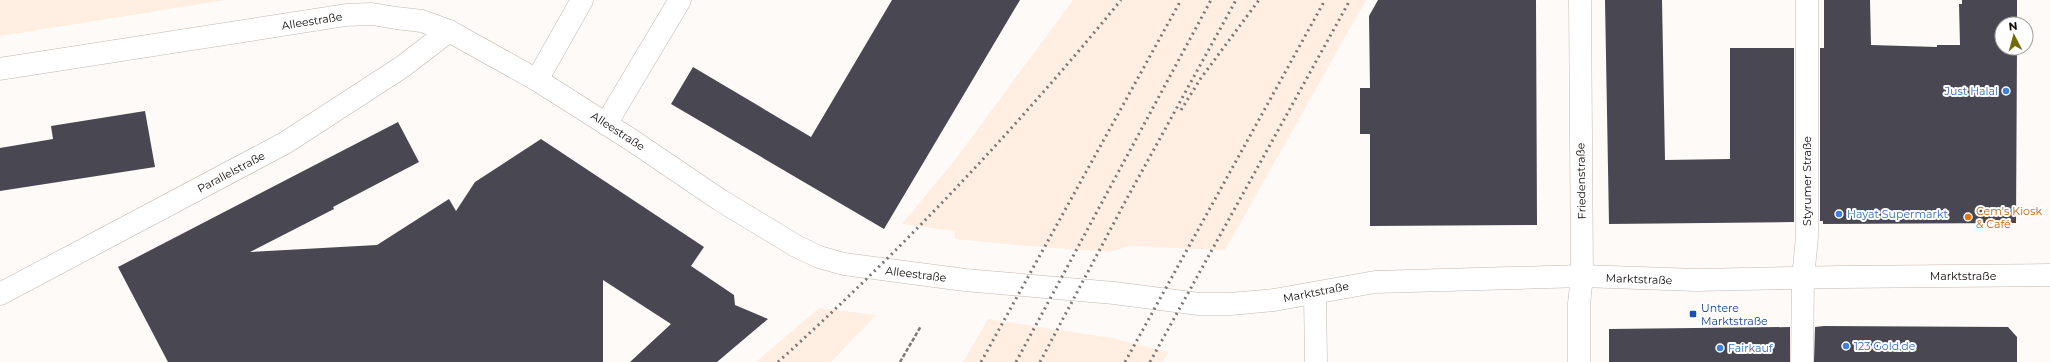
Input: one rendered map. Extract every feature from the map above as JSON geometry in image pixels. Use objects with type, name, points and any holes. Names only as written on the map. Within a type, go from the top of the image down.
[{"type":"street","points":[[537,80],[582,0]]},
{"type":"street","points":[[606,124],[680,0]]},
{"type":"street","name":"Friedenstraße","points":[[1579,362],[1582,276],[1580,0]]},
{"type":"street","name":"Styrumer Straße","points":[[1802,362],[1803,278],[1807,237],[1807,0]]},
{"type":"street","name":"Alleestraße","points":[[0,69],[346,15],[372,14],[422,21],[449,31],[537,80],[720,200],[796,246],[819,257],[844,264],[965,280],[1114,293],[1199,304],[1230,304]]},
{"type":"street","name":"Parallelstraße","points":[[0,294],[285,143],[402,67],[449,31]]},
{"type":"street","name":"Marktstraße","points":[[1230,304],[1315,294],[1375,282],[1582,276],[1697,280],[2050,275]]},
{"type":"street","points":[[1315,294],[1316,362]]},
{"type":"path","points":[[900,362],[921,326]]},
{"type":"shaded area","points":[[0,0],[226,0],[0,36]]},
{"type":"shaded area","points":[[1073,0],[1366,0],[1225,250],[1130,246],[1109,252],[1028,246],[955,239],[954,231],[902,224],[958,156]]},
{"type":"shaded area","points":[[819,308],[876,315],[831,362],[756,362]]},
{"type":"shaded area","points":[[988,319],[1117,339],[1168,352],[1163,362],[963,362]]},
{"type":"building","points":[[892,0],[1020,0],[884,229],[671,104],[693,67],[811,137]]},
{"type":"building","points":[[1378,0],[1536,0],[1537,225],[1370,226],[1370,134],[1360,134],[1360,88],[1370,88],[1369,16]]},
{"type":"building","points":[[1605,0],[1662,0],[1665,160],[1730,159],[1730,48],[1794,48],[1794,222],[1609,224]]},
{"type":"building","points":[[1824,0],[1870,0],[1871,45],[1937,47],[1937,45],[1960,45],[1959,4],[1962,4],[1962,0],[2017,0],[2017,16],[1994,16],[1994,56],[2017,56],[2016,223],[1823,224],[1823,221],[1820,221],[1820,48],[1824,48]]},
{"type":"building","points":[[145,111],[155,167],[0,191],[0,148],[53,139],[51,126]]},
{"type":"building","points":[[398,122],[419,162],[333,207],[334,209],[250,252],[377,245],[449,199],[456,211],[475,182],[541,139],[704,247],[691,266],[734,295],[735,305],[768,319],[717,362],[630,362],[671,324],[603,280],[603,362],[168,362],[118,267]]},
{"type":"building","points":[[1790,327],[1790,362],[1609,362],[1609,329]]},
{"type":"building","points":[[1815,327],[2008,327],[2017,337],[2017,362],[1814,362]]},
{"type":"railway","points":[[778,362],[869,277],[956,188],[999,142],[1121,0]]},
{"type":"railway","points":[[981,362],[1181,0]]},
{"type":"railway","points":[[1016,362],[1211,0]]},
{"type":"railway","points":[[1040,362],[1125,202],[1236,0]]},
{"type":"railway","points":[[1181,110],[1201,78],[1259,0]]},
{"type":"railway","points":[[1125,362],[1325,0]]},
{"type":"railway","points":[[1150,362],[1350,0]]},
{"type":"place","name":"Just Halal","points":[[2006,91]]},
{"type":"place","name":"Hayat Supermarkt","points":[[1839,214]]},
{"type":"place","name":"Cem's Kiosk & Café","points":[[1968,217]]},
{"type":"place","name":"Untere Marktstraße","points":[[1693,314]]},
{"type":"place","name":"123 Gold.de","points":[[1846,346]]},
{"type":"place","name":"Fairkauf","points":[[1720,348]]}]
